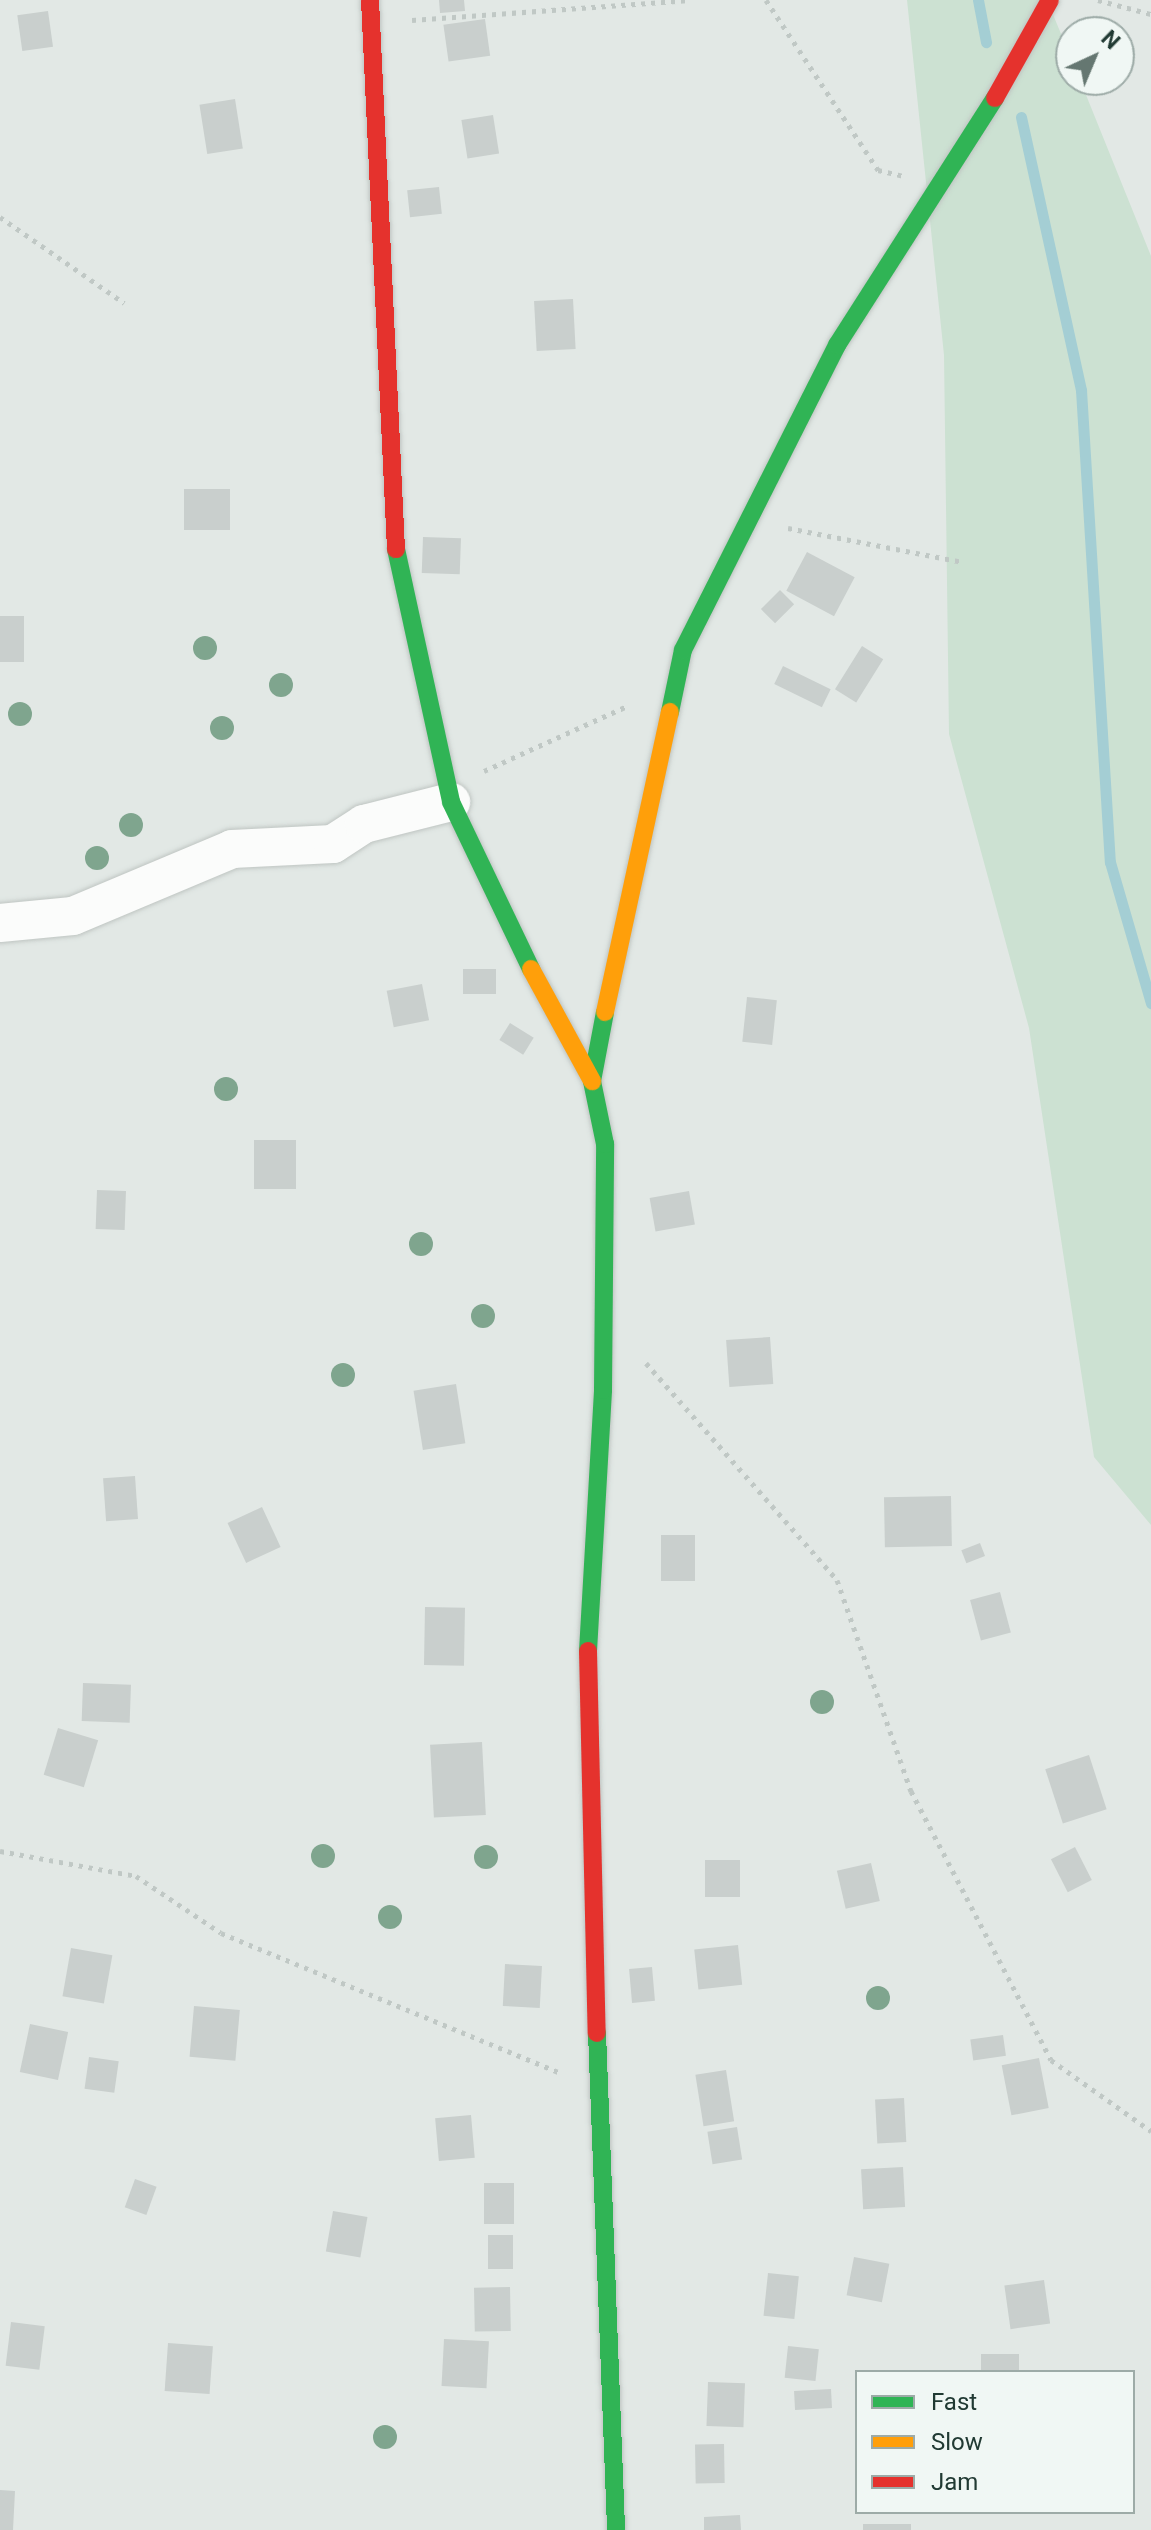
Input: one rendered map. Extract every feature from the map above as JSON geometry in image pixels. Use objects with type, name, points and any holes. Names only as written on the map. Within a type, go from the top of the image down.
[{"type":"main road","points":[[370,0],[397,573],[448,793],[567,1045],[592,1081],[605,1144],[603,1315],[585,1699],[604,2091],[616,2530]]},
{"type":"main road","points":[[592,1081],[683,650],[837,345],[946,184],[1050,0]]},
{"type":"street","points":[[0,923],[73,916],[232,849],[333,844],[364,824],[448,793]]},
{"type":"path","points":[[372,23],[690,0]]},
{"type":"path","points":[[766,0],[878,170],[946,184]]},
{"type":"path","points":[[1098,0],[1151,14]]},
{"type":"path","points":[[0,217],[124,303]]},
{"type":"path","points":[[773,539],[782,527],[963,562]]},
{"type":"path","points":[[448,793],[518,761],[631,702]]},
{"type":"path","points":[[603,1315],[837,1580],[911,1791],[1051,2060],[1151,2131]]},
{"type":"path","points":[[0,1851],[136,1876],[221,1933],[604,2091]]},
{"type":"green space","points":[[907,0],[1047,0],[1055,19],[1055,96],[1086,96],[1151,256],[1151,1525],[1094,1457],[1029,1028],[949,734],[944,355]]},
{"type":"building","points":[[439,0],[464,0],[465,11],[440,13]]},
{"type":"building","points":[[48,11],[53,47],[22,51],[17,15]]},
{"type":"building","points":[[485,19],[490,56],[449,61],[443,25]]},
{"type":"building","points":[[235,99],[243,148],[207,154],[199,105]]},
{"type":"building","points":[[493,115],[499,154],[467,159],[461,120]]},
{"type":"building","points":[[439,187],[442,214],[410,217],[407,190]]},
{"type":"building","points":[[573,299],[576,349],[537,351],[534,301]]},
{"type":"building","points":[[184,489],[230,489],[230,530],[184,530]]},
{"type":"building","points":[[423,537],[461,538],[460,574],[422,573]]},
{"type":"building","points":[[807,552],[855,577],[834,616],[786,591]]},
{"type":"building","points":[[780,590],[794,604],[775,623],[761,609]]},
{"type":"building","points":[[0,616],[24,616],[24,662],[0,662]]},
{"type":"building","points":[[862,646],[883,659],[856,702],[835,689]]},
{"type":"building","points":[[783,666],[831,689],[822,707],[774,684]]},
{"type":"building","points":[[463,969],[496,969],[496,994],[463,994]]},
{"type":"building","points":[[422,984],[429,1020],[394,1027],[387,991]]},
{"type":"building","points":[[747,997],[777,1000],[772,1045],[742,1042]]},
{"type":"building","points":[[510,1023],[534,1038],[523,1055],[499,1040]]},
{"type":"building","points":[[254,1140],[296,1140],[296,1189],[254,1189]]},
{"type":"building","points":[[97,1190],[126,1191],[125,1230],[96,1229]]},
{"type":"building","points":[[689,1191],[695,1224],[656,1231],[650,1198]]},
{"type":"building","points":[[770,1337],[773,1384],[729,1387],[726,1340]]},
{"type":"building","points":[[456,1384],[465,1443],[423,1450],[414,1391]]},
{"type":"building","points":[[135,1476],[138,1519],[106,1521],[103,1478]]},
{"type":"building","points":[[951,1496],[952,1546],[885,1547],[884,1497]]},
{"type":"building","points":[[262,1507],[281,1547],[246,1563],[228,1523]]},
{"type":"building","points":[[661,1535],[695,1535],[695,1581],[661,1581]]},
{"type":"building","points":[[980,1543],[985,1556],[966,1563],[961,1550]]},
{"type":"building","points":[[1000,1592],[1011,1633],[981,1641],[970,1600]]},
{"type":"building","points":[[425,1607],[465,1608],[464,1666],[424,1665]]},
{"type":"building","points":[[83,1683],[131,1685],[130,1723],[82,1721]]},
{"type":"building","points":[[58,1728],[98,1740],[84,1787],[44,1775]]},
{"type":"building","points":[[482,1742],[486,1815],[434,1818],[430,1745]]},
{"type":"building","points":[[1089,1755],[1107,1809],[1063,1823],[1045,1769]]},
{"type":"building","points":[[1075,1847],[1092,1880],[1068,1892],[1051,1859]]},
{"type":"building","points":[[705,1860],[740,1860],[740,1897],[705,1897]]},
{"type":"building","points":[[871,1863],[880,1901],[846,1909],[837,1871]]},
{"type":"building","points":[[738,1945],[742,1985],[698,1989],[694,1950]]},
{"type":"building","points":[[71,1948],[112,1955],[104,2004],[62,1996]]},
{"type":"building","points":[[505,1964],[542,1966],[540,2008],[503,2006]]},
{"type":"building","points":[[652,1967],[655,2001],[632,2003],[629,1969]]},
{"type":"building","points":[[194,2006],[240,2010],[235,2061],[190,2057]]},
{"type":"building","points":[[30,2024],[68,2032],[58,2080],[20,2072]]},
{"type":"building","points":[[1003,2035],[1006,2056],[973,2060],[970,2040]]},
{"type":"building","points":[[89,2057],[119,2061],[114,2093],[85,2089]]},
{"type":"building","points":[[1039,2058],[1049,2108],[1011,2115],[1002,2065]]},
{"type":"building","points":[[726,2070],[734,2121],[704,2126],[695,2075]]},
{"type":"building","points":[[904,2098],[906,2142],[877,2143],[875,2100]]},
{"type":"building","points":[[471,2115],[475,2158],[439,2161],[435,2118]]},
{"type":"building","points":[[737,2127],[742,2160],[713,2164],[707,2132]]},
{"type":"building","points":[[903,2167],[905,2207],[863,2209],[861,2169]]},
{"type":"building","points":[[135,2179],[157,2187],[146,2215],[125,2207]]},
{"type":"building","points":[[484,2183],[514,2183],[514,2224],[484,2224]]},
{"type":"building","points":[[333,2211],[367,2217],[360,2257],[326,2251]]},
{"type":"building","points":[[488,2235],[513,2235],[513,2269],[488,2269]]},
{"type":"building","points":[[854,2257],[889,2264],[882,2302],[847,2295]]},
{"type":"building","points":[[768,2273],[799,2276],[794,2319],[764,2316]]},
{"type":"building","points":[[1044,2280],[1050,2324],[1011,2329],[1004,2286]]},
{"type":"building","points":[[510,2287],[511,2331],[475,2332],[474,2288]]},
{"type":"building","points":[[11,2322],[45,2326],[39,2370],[6,2366]]},
{"type":"building","points":[[444,2339],[489,2341],[486,2388],[442,2386]]},
{"type":"building","points":[[168,2343],[213,2346],[210,2394],[165,2391]]},
{"type":"building","points":[[788,2346],[819,2349],[815,2381],[785,2378]]},
{"type":"building","points":[[981,2354],[1019,2354],[1019,2370],[981,2370]]},
{"type":"building","points":[[708,2382],[745,2383],[743,2427],[706,2426]]},
{"type":"building","points":[[831,2389],[832,2408],[795,2410],[794,2391]]},
{"type":"building","points":[[724,2444],[725,2483],[696,2484],[695,2445]]},
{"type":"building","points":[[0,2490],[15,2491],[13,2530],[0,2530]]},
{"type":"building","points":[[740,2515],[741,2530],[704,2530],[704,2517]]},
{"type":"building","points":[[863,2524],[911,2524],[911,2530],[863,2530]]},
{"type":"waterway","points":[[978,0],[986,42]]},
{"type":"waterway","points":[[1021,117],[1081,390],[1110,862],[1151,1003]]},
{"type":"traffic: fast","points":[[670,712],[683,650],[837,345],[995,98]]},
{"type":"traffic: fast","points":[[396,549],[451,802],[531,969]]},
{"type":"traffic: fast","points":[[588,1651],[603,1390],[605,1144],[592,1081],[605,1012]]},
{"type":"traffic: fast","points":[[597,2033],[616,2530]]},
{"type":"traffic: slow","points":[[605,1012],[670,712]]},
{"type":"traffic: slow","points":[[531,969],[592,1081]]},
{"type":"traffic: jam","points":[[370,0],[396,549]]},
{"type":"traffic: jam","points":[[995,98],[1050,0]]},
{"type":"traffic: jam","points":[[588,1651],[597,2033]]}]
